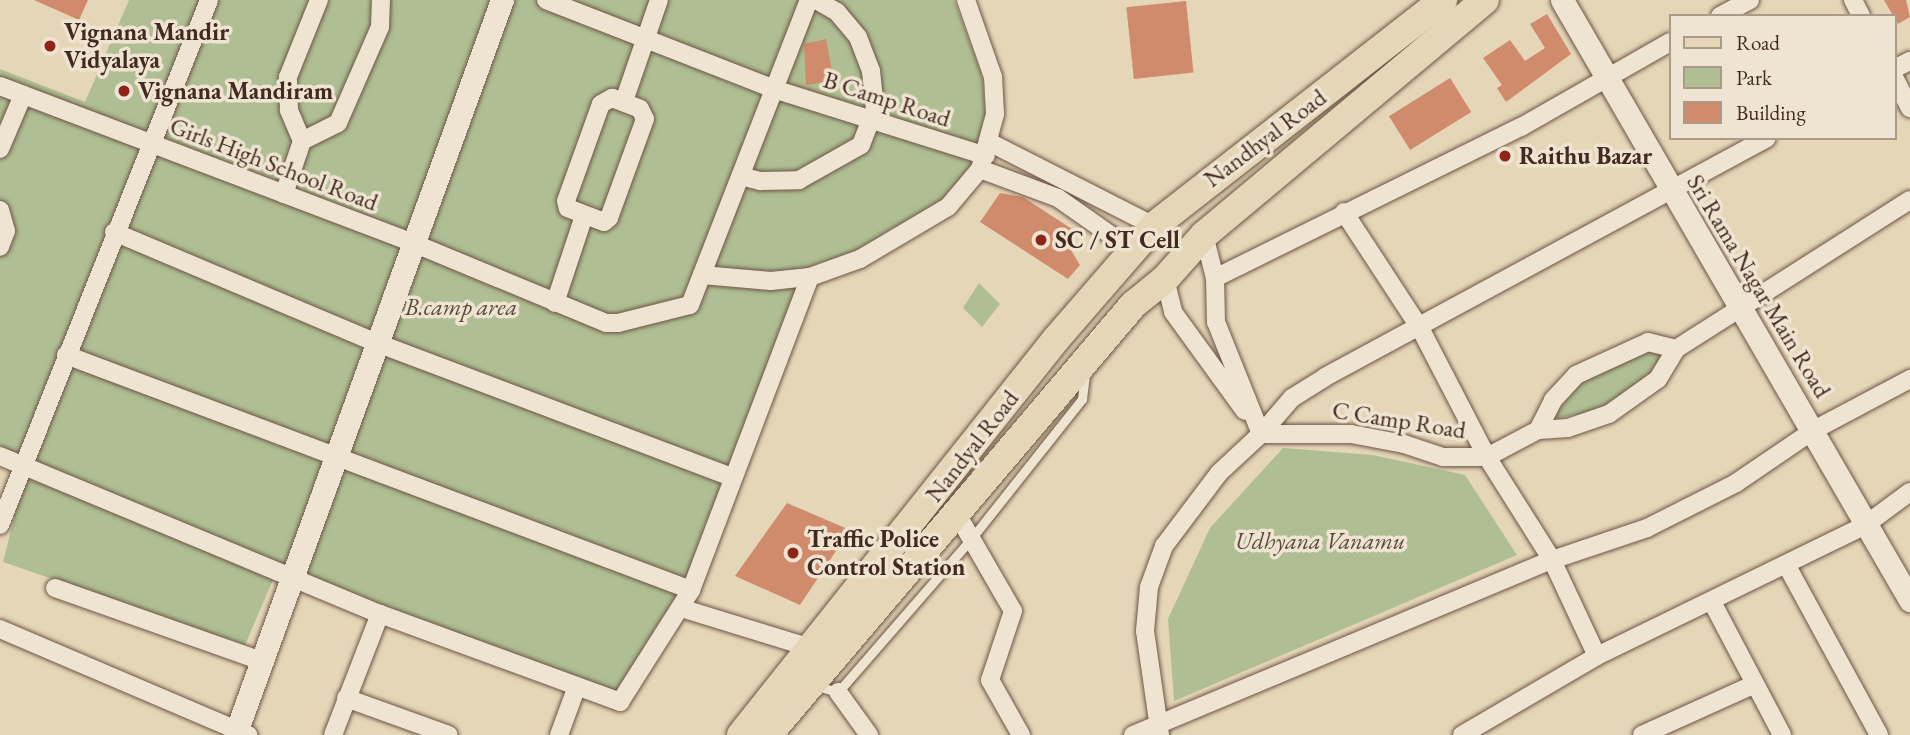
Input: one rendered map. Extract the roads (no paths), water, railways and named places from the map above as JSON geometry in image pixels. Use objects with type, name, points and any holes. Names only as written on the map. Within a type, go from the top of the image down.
[{"type":"main road","name":"Nandhyal Road","points":[[1097,289],[1174,207],[1443,0]]},
{"type":"main road","name":"Nandyal Road","points":[[768,735],[824,688],[957,514],[1133,305],[1165,279],[1204,235],[1485,0]]},
{"type":"main road","points":[[1174,207],[1199,219],[1204,235]]},
{"type":"main road","points":[[1097,289],[1133,305]]},
{"type":"main road","name":"Nandyal Road","points":[[741,735],[1097,289]]},
{"type":"street","points":[[0,525],[21,464],[149,142],[209,0]]},
{"type":"street","points":[[284,194],[302,141],[289,110],[288,76],[319,0]]},
{"type":"street","points":[[302,141],[338,123],[380,27],[381,0]]},
{"type":"street","points":[[0,629],[240,734],[261,661],[502,0]]},
{"type":"street","name":"B Camp Road","points":[[546,0],[774,89],[986,156],[1154,226]]},
{"type":"street","points":[[624,101],[659,0]]},
{"type":"street","points":[[809,0],[702,275],[771,281],[810,276],[901,238],[948,207],[986,156],[993,76],[966,0]]},
{"type":"street","points":[[741,176],[760,181],[799,180],[861,145],[872,120],[872,71],[858,37],[837,12],[816,0]]},
{"type":"street","name":"Sri Rama Nagar Main Road","points":[[1562,0],[1738,310],[1814,430],[1864,526],[1909,597]]},
{"type":"street","points":[[1724,14],[1750,0]]},
{"type":"street","points":[[1215,278],[1344,212],[1521,127],[1606,76],[1668,43]]},
{"type":"street","points":[[1896,81],[1910,108]]},
{"type":"street","name":"Girls High School Road","points":[[0,86],[413,243],[606,323],[618,323],[690,305],[702,275]]},
{"type":"street","points":[[0,149],[23,95]]},
{"type":"street","points":[[612,98],[624,101],[640,109],[645,119],[609,218],[604,222],[568,208],[566,201],[601,104],[612,98]]},
{"type":"street","points":[[1158,730],[1145,631],[1149,587],[1164,546],[1219,473],[1261,434],[1292,398],[1764,140]]},
{"type":"street","points":[[986,156],[1058,198],[1132,250]]},
{"type":"street","points":[[1487,457],[1538,430],[1568,428],[1609,414],[1636,398],[1658,379],[1676,349],[1910,200]]},
{"type":"street","points":[[0,210],[6,231],[0,247]]},
{"type":"street","points":[[1344,212],[1420,328],[1487,457],[1552,560],[1597,656]]},
{"type":"street","points":[[555,303],[584,216]]},
{"type":"street","points":[[114,232],[377,343],[731,477]]},
{"type":"street","points":[[1204,235],[1215,278],[1216,322],[1261,434]]},
{"type":"street","points":[[0,456],[380,614],[620,702],[691,590],[731,477],[760,419],[810,276]]},
{"type":"street","points":[[1165,279],[1174,312],[1261,434]]},
{"type":"street","points":[[1538,430],[1553,400],[1576,375],[1648,342],[1676,349]]},
{"type":"street","points":[[66,355],[691,590]]},
{"type":"street","points":[[1133,735],[1158,730],[1552,560],[1647,528],[1736,483],[1814,430],[1910,379]]},
{"type":"street","name":"C Camp Road","points":[[1261,434],[1350,434],[1404,444],[1443,457],[1487,457]]},
{"type":"street","points":[[1474,733],[1597,656],[1787,566],[1864,526],[1910,492]]},
{"type":"street","points":[[957,514],[1013,611],[990,680],[1021,735]]},
{"type":"street","points":[[1787,566],[1879,735]]},
{"type":"street","points":[[55,587],[261,661]]},
{"type":"street","points":[[1712,602],[1782,735]]},
{"type":"street","points":[[681,608],[811,648]]},
{"type":"street","points":[[333,735],[380,614]]},
{"type":"street","points":[[1642,735],[1688,727],[1755,684]]},
{"type":"street","points":[[559,735],[577,686]]},
{"type":"street","points":[[824,688],[869,735]]},
{"type":"street","points":[[346,698],[449,735]]},
{"type":"lane","points":[[824,688],[971,539],[1082,399],[1086,361]]},
{"type":"place","name":"Vignana Mandir Vidyalaya","points":[[50,46]]},
{"type":"place","name":"Vignana Mandiram","points":[[124,91]]},
{"type":"place","name":"Raithu Bazar","points":[[1505,156]]},
{"type":"place","name":"SC / ST Cell","points":[[1041,240]]},
{"type":"place","name":"Traffic Police Control Station","points":[[793,553]]},
{"type":"park label","name":"B.camp area","points":[[461,307]]},
{"type":"park label","name":"Udhyana Vanamu","points":[[1320,541]]}]
